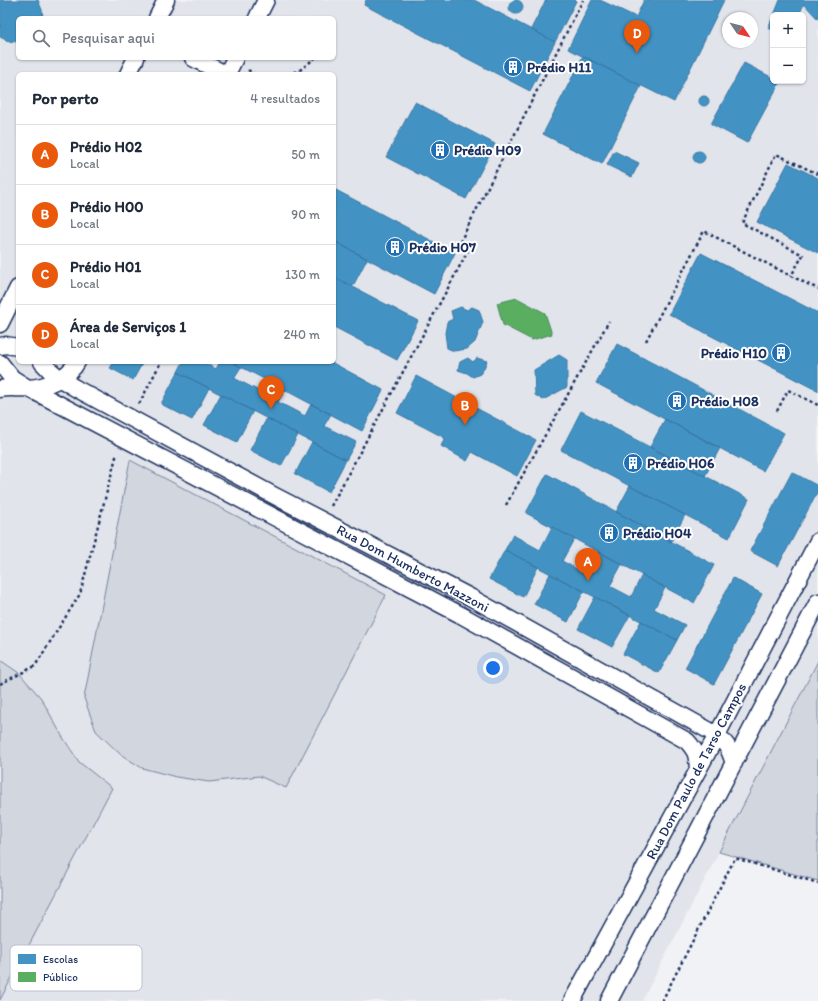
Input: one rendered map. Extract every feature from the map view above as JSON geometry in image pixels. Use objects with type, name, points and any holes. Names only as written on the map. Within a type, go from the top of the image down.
[{"type":"street","points":[[158,16],[166,0]]},
{"type":"street","points":[[257,16],[266,0]]},
{"type":"street","points":[[129,72],[135,60]]},
{"type":"street","points":[[197,60],[222,72]]},
{"type":"street","points":[[227,72],[234,60]]},
{"type":"street","points":[[0,324],[16,295]]},
{"type":"street","points":[[0,346],[6,345],[16,347]]},
{"type":"street","name":"Rua Dom Humberto Mazzoni","points":[[0,363],[12,378],[28,388],[462,615],[687,741],[694,749],[697,758],[698,770]]},
{"type":"street","name":"Rua Dom Humberto Mazzoni","points":[[44,364],[59,379],[131,419],[470,597],[717,735],[730,751],[734,763]]},
{"type":"street","points":[[0,389],[6,387],[28,388],[46,384],[59,379],[69,372],[75,364]]},
{"type":"street","name":"Rua Dom Paulo de Tarso Campos","points":[[572,1001],[717,735],[818,541]]},
{"type":"street","name":"Rua Dom Paulo de Tarso Campos","points":[[609,1001],[818,602]]},
{"type":"path","points":[[460,242],[583,0]]},
{"type":"path","points":[[294,72],[300,70],[312,60]]},
{"type":"path","points":[[791,276],[803,255],[742,223],[776,154],[818,174]]},
{"type":"path","points":[[646,341],[704,232],[818,289]]},
{"type":"path","points":[[323,521],[470,247]]},
{"type":"path","points":[[506,505],[609,321]]},
{"type":"path","points":[[131,419],[160,364]]},
{"type":"path","points":[[777,410],[788,390],[818,405]]},
{"type":"path","points":[[0,684],[35,666],[80,594],[122,437]]},
{"type":"path","points":[[662,1001],[735,858],[818,882]]},
{"type":"shaded area","points":[[0,0],[818,0],[818,661],[642,1001],[0,1001]]},
{"type":"shaded area","points":[[130,460],[386,595],[286,788],[259,776],[209,782],[176,777],[142,768],[120,754],[96,731],[84,698]]},
{"type":"shaded area","points":[[0,660],[19,673],[41,698],[62,736],[79,762],[112,788],[29,945],[10,945],[10,981],[0,1000]]},
{"type":"shaded area","points":[[818,661],[818,881],[719,852]]},
{"type":"building: Escolas","points":[[0,0],[38,0],[43,16],[16,16],[16,42],[8,41],[0,37]]},
{"type":"building: Escolas","name":"Prédio H11","points":[[366,0],[474,0],[555,42],[530,91],[364,5]]},
{"type":"building: Escolas","points":[[516,0],[521,2],[523,7],[521,12],[516,14],[511,12],[509,7],[511,2]]},
{"type":"building: Escolas","name":"Prédio H11","points":[[546,0],[576,1],[555,42],[531,29]]},
{"type":"building: Escolas","points":[[592,0],[600,0],[636,17],[644,0],[724,0],[674,102],[568,49]]},
{"type":"building: Escolas","points":[[780,0],[818,0],[818,19],[804,4],[800,12],[775,12]]},
{"type":"building: Escolas","points":[[583,56],[641,86],[602,164],[543,134]]},
{"type":"building: Escolas","points":[[744,63],[770,76],[770,84],[779,84],[747,143],[711,124]]},
{"type":"building: Escolas","points":[[702,96],[706,96],[708,97],[708,105],[702,106],[699,103],[699,99]]},
{"type":"building: Escolas","name":"Prédio H09","points":[[415,102],[495,144],[466,199],[386,157]]},
{"type":"building: Escolas","points":[[614,151],[639,163],[632,177],[607,165]]},
{"type":"building: Escolas","points":[[697,151],[701,151],[705,157],[701,163],[697,163],[693,159],[693,155]]},
{"type":"building: Escolas","points":[[788,163],[818,178],[818,253],[757,222]]},
{"type":"building: Escolas","name":"Prédio H07","points":[[336,190],[455,253],[434,294],[336,242]]},
{"type":"building: Escolas","points":[[336,242],[367,259],[353,286],[336,278]]},
{"type":"building: Escolas","name":"Prédio H10","points":[[701,253],[818,313],[818,391],[669,314]]},
{"type":"building: Escolas","points":[[336,278],[418,321],[397,360],[336,328]]},
{"type":"building: Escolas","points":[[461,307],[467,310],[472,307],[479,310],[483,322],[475,342],[467,349],[454,351],[447,348],[445,333],[447,322],[453,319],[451,311]]},
{"type":"building: Escolas","name":"Prédio H08","points":[[617,344],[784,433],[763,471],[596,383]]},
{"type":"building: Escolas","points":[[559,355],[567,360],[567,387],[543,400],[535,395],[534,370]]},
{"type":"building: Escolas","points":[[468,358],[473,362],[477,358],[487,361],[480,374],[473,377],[458,370],[460,362]]},
{"type":"building: Escolas","points":[[113,364],[142,364],[133,380],[110,368]]},
{"type":"building: Escolas","points":[[182,364],[206,364],[216,369],[219,364],[236,364],[241,367],[234,378],[261,392],[267,381],[285,390],[278,402],[305,416],[311,404],[331,414],[324,426],[356,442],[346,460],[178,372]]},
{"type":"building: Escolas","points":[[236,364],[335,364],[383,390],[362,431]]},
{"type":"building: Escolas","points":[[178,372],[209,388],[192,420],[161,404]]},
{"type":"building: Escolas","points":[[416,376],[536,440],[517,476],[472,452],[467,461],[441,446],[445,438],[397,413]]},
{"type":"building: Escolas","points":[[221,394],[253,411],[237,442],[204,425]]},
{"type":"building: Escolas","name":"Prédio H06","points":[[581,411],[749,499],[729,538],[561,450]]},
{"type":"building: Escolas","points":[[267,418],[298,435],[281,466],[250,450]]},
{"type":"building: Escolas","name":"Prédio H06","points":[[665,419],[720,448],[705,476],[650,447]]},
{"type":"building: Escolas","points":[[312,442],[346,460],[329,492],[295,474]]},
{"type":"building: Escolas","points":[[792,472],[818,486],[818,491],[778,566],[750,551]]},
{"type":"building: Escolas","name":"Prédio H04","points":[[547,474],[714,565],[694,603],[526,513]]},
{"type":"building: Escolas","name":"Prédio H04","points":[[630,486],[685,515],[671,542],[616,512]]},
{"type":"building: Escolas","points":[[552,527],[574,539],[562,561],[586,574],[598,551],[622,564],[610,586],[631,597],[642,575],[665,588],[654,609],[685,625],[677,640],[505,550],[513,535],[540,550]]},
{"type":"building: Escolas","points":[[505,550],[538,567],[523,597],[489,579]]},
{"type":"building: Escolas","points":[[550,574],[584,591],[568,622],[534,604]]},
{"type":"building: Escolas","points":[[733,578],[762,594],[714,684],[685,668]]},
{"type":"building: Escolas","points":[[595,597],[630,615],[612,647],[578,629]]},
{"type":"building: Escolas","points":[[641,621],[677,640],[659,673],[623,654]]},
{"type":"building: Público","points":[[517,298],[545,313],[552,334],[532,340],[503,325],[497,303]]},
{"type":"place","name":"Área de Serviços 1","points":[[637,53]]},
{"type":"place","name":"Prédio H11","points":[[513,67]]},
{"type":"place","name":"Prédio H09","points":[[440,150]]},
{"type":"place","name":"Prédio H07","points":[[395,247]]},
{"type":"place","name":"Prédio H10","points":[[781,353]]},
{"type":"place","name":"Prédio H08","points":[[677,401]]},
{"type":"place","name":"Prédio H01","points":[[271,409]]},
{"type":"place","name":"Prédio H00","points":[[465,425]]},
{"type":"place","name":"Prédio H06","points":[[633,463]]},
{"type":"place","name":"Prédio H04","points":[[609,533]]},
{"type":"place","name":"Prédio H02","points":[[588,581]]}]
